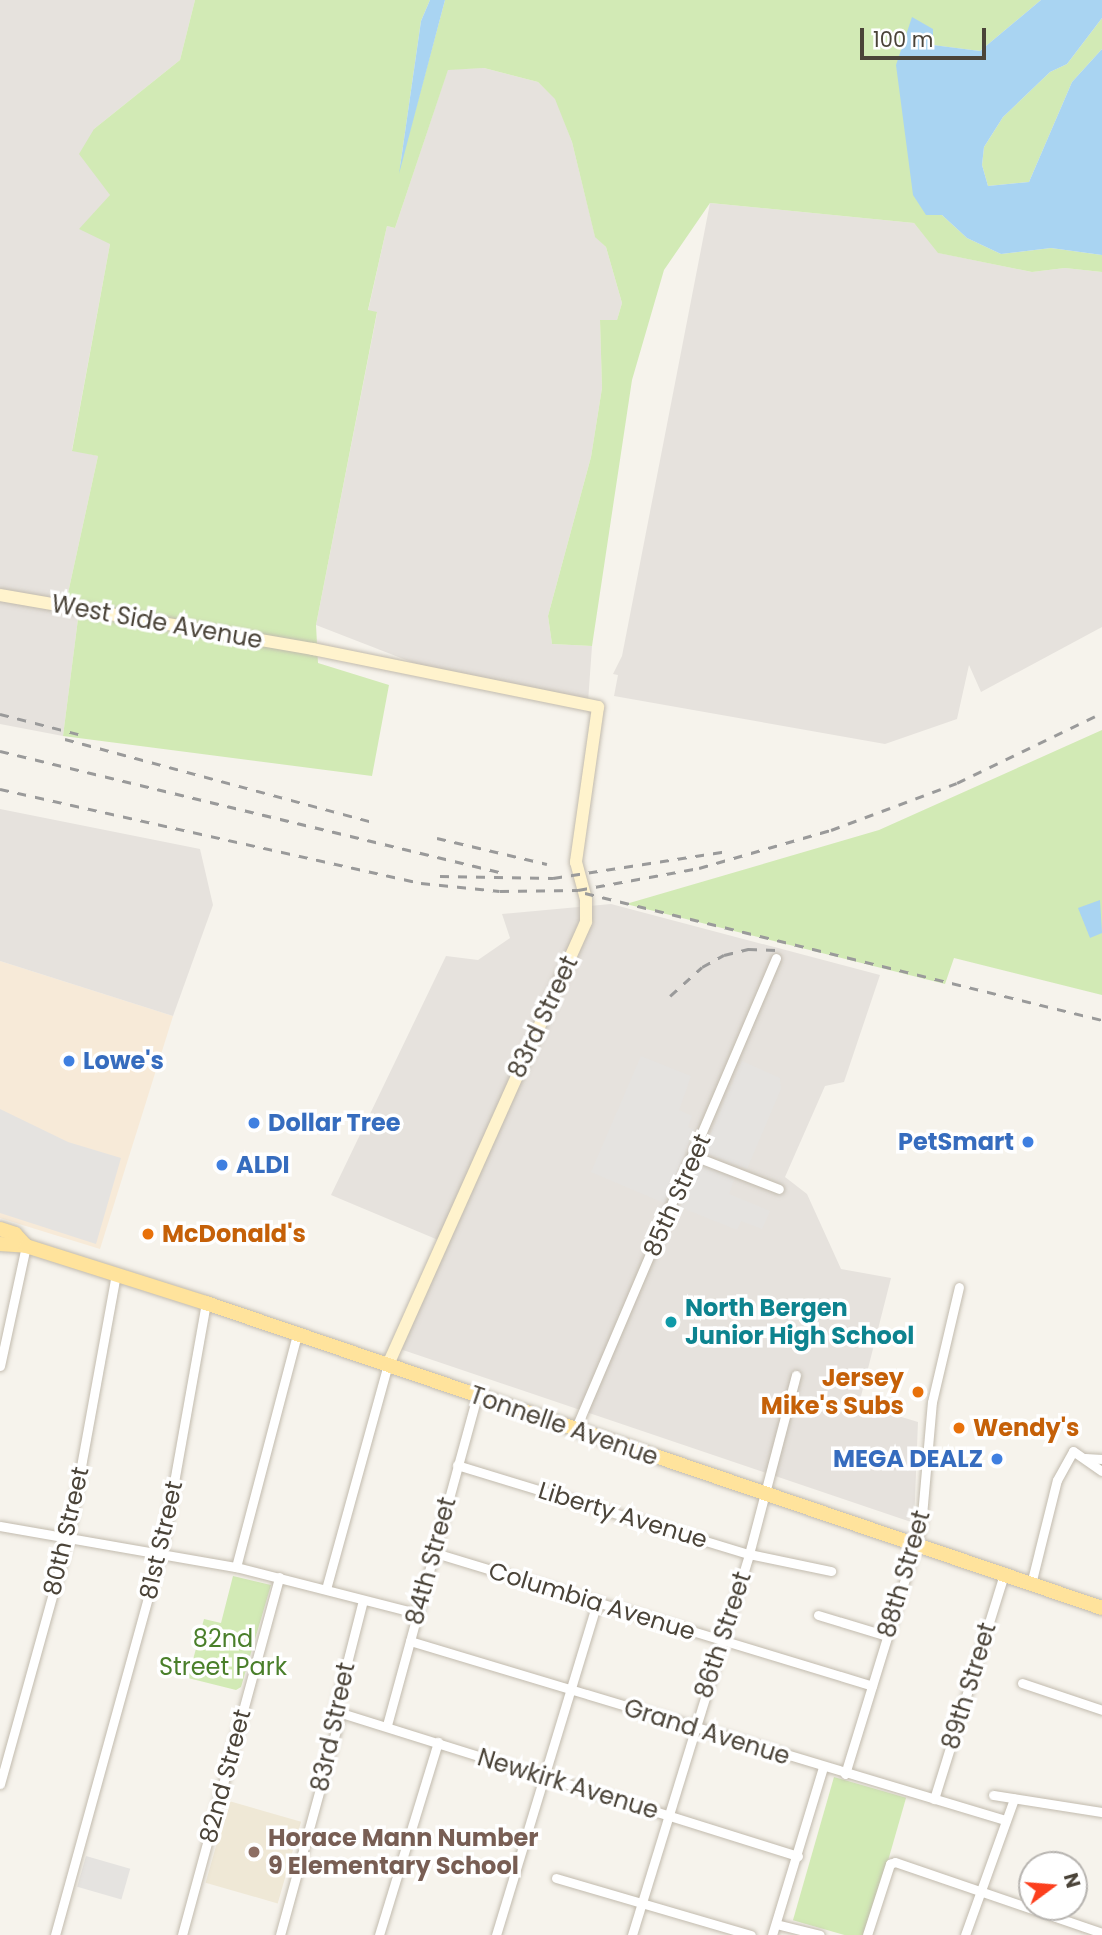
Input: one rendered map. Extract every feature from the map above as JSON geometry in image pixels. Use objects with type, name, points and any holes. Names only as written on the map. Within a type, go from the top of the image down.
[{"type":"main road","name":"Tonnelle Avenue","points":[[0,1230],[15,1234],[26,1246]]},
{"type":"main road","name":"Tonnelle Avenue","points":[[0,1244],[26,1246],[206,1303],[1102,1608]]},
{"type":"street","name":"West Side Avenue","points":[[0,595],[313,649]]},
{"type":"street","name":"83rd Street","points":[[313,649],[598,707],[576,862],[586,900],[586,922],[388,1364],[326,1589]]},
{"type":"street","name":"85th Street","points":[[575,1430],[694,1156],[776,958]]},
{"type":"street","points":[[694,1156],[779,1189]]},
{"type":"street","points":[[0,1366],[3,1336],[26,1246]]},
{"type":"street","name":"80th Street","points":[[0,1784],[68,1538],[116,1275]]},
{"type":"street","name":"88th Street","points":[[845,1774],[917,1543],[932,1402],[960,1287]]},
{"type":"street","name":"81st Street","points":[[55,1935],[160,1554],[206,1303]]},
{"type":"street","points":[[236,1567],[297,1334]]},
{"type":"street","name":"86th Street","points":[[632,1935],[720,1640],[749,1553],[796,1375]]},
{"type":"street","name":"84th Street","points":[[387,1725],[432,1552],[477,1396]]},
{"type":"street","points":[[1031,1584],[1057,1480],[1073,1451],[1102,1471]]},
{"type":"street","points":[[1085,1458],[1102,1459]]},
{"type":"street","name":"Liberty Avenue","points":[[457,1465],[749,1553],[831,1571]]},
{"type":"street","points":[[0,1526],[236,1567],[417,1613]]},
{"type":"street","name":"Columbia Avenue","points":[[432,1552],[872,1686]]},
{"type":"street","name":"89th Street","points":[[934,1799],[1004,1574]]},
{"type":"street","name":"82nd Street","points":[[182,1935],[279,1577]]},
{"type":"street","name":"83rd Street","points":[[280,1935],[338,1712],[335,1706],[363,1600]]},
{"type":"street","points":[[496,1935],[597,1602]]},
{"type":"street","points":[[818,1615],[887,1636]]},
{"type":"street","name":"Grand Avenue","points":[[410,1641],[1005,1821]]},
{"type":"street","points":[[1022,1683],[1102,1710]]},
{"type":"street","name":"Newkirk Avenue","points":[[338,1712],[387,1725],[798,1856]]},
{"type":"street","points":[[379,1935],[438,1742]]},
{"type":"street","points":[[772,1935],[823,1767]]},
{"type":"street","points":[[993,1795],[1102,1812]]},
{"type":"street","points":[[965,1935],[1014,1799]]},
{"type":"street","points":[[867,1935],[890,1864],[901,1862],[1102,1933]]},
{"type":"street","points":[[556,1878],[751,1935]]},
{"type":"street","points":[[776,1924],[820,1935]]},
{"type":"shaded area","points":[[0,0],[195,0],[180,60],[94,129],[110,195],[110,244],[72,450],[98,456],[65,607],[79,611],[63,736],[0,724]]},
{"type":"shaded area","points":[[484,68],[538,82],[556,99],[572,142],[595,236],[606,247],[622,303],[617,320],[600,320],[602,388],[591,457],[548,616],[552,644],[592,646],[588,702],[455,679],[316,625],[377,313],[368,311],[387,226],[395,228],[448,69]]},
{"type":"shaded area","points":[[710,203],[914,223],[939,253],[1032,272],[1065,268],[1102,272],[1102,627],[981,692],[969,665],[957,719],[885,744],[614,696],[618,675],[613,674],[622,656]]},
{"type":"shaded area","points":[[0,809],[200,849],[213,905],[173,1016],[0,961]]},
{"type":"shaded area","points":[[611,904],[880,975],[844,1082],[825,1086],[785,1177],[807,1194],[841,1269],[891,1278],[859,1404],[918,1422],[914,1523],[400,1349],[443,1242],[331,1195],[446,956],[478,960],[510,938],[502,914]]},
{"type":"shaded area","points":[[0,961],[173,1016],[100,1249],[0,1218]]},
{"type":"shaded area","points":[[641,1056],[691,1076],[679,1110],[692,1116],[688,1127],[694,1130],[664,1203],[591,1172]]},
{"type":"shaded area","points":[[742,1061],[780,1078],[781,1089],[747,1169],[703,1152]]},
{"type":"shaded area","points":[[0,1109],[68,1142],[121,1158],[96,1244],[0,1213]]},
{"type":"shaded area","points":[[700,1164],[735,1177],[729,1194],[770,1211],[762,1229],[741,1221],[737,1230],[680,1207]]},
{"type":"shaded area","name":"Horace Mann Number 9 Elementary School","points":[[229,1801],[301,1822],[278,1903],[206,1883]]},
{"type":"shaded area","points":[[86,1856],[130,1869],[121,1899],[77,1887]]},
{"type":"green space","points":[[195,0],[430,0],[421,21],[400,167],[445,0],[1041,0],[980,51],[932,45],[932,29],[912,18],[942,215],[967,238],[1001,254],[1051,248],[1102,255],[1102,272],[1065,268],[1032,272],[938,253],[914,223],[710,203],[664,270],[632,380],[592,646],[552,644],[548,616],[591,457],[602,388],[600,320],[617,320],[622,303],[606,247],[595,237],[572,142],[555,99],[538,82],[484,68],[448,70],[395,228],[387,226],[368,310],[377,312],[316,625],[318,663],[389,685],[372,776],[63,736],[79,611],[65,607],[98,456],[72,451],[110,244],[79,229],[110,195],[79,154],[94,129],[180,60]]},
{"type":"green space","points":[[1102,18],[1102,49],[1072,82],[1029,182],[988,186],[982,165],[984,147],[1003,117],[1050,72],[1067,64]]},
{"type":"green space","points":[[1102,730],[1102,995],[954,958],[945,984],[626,904],[879,830]]},
{"type":"green space","name":"82nd Street Park","points":[[233,1576],[271,1585],[241,1687],[236,1690],[188,1678],[204,1619],[221,1623]]},
{"type":"green space","points":[[834,1777],[906,1798],[867,1935],[844,1935],[793,1920]]},
{"type":"water","points":[[430,0],[445,0],[399,174],[421,21]]},
{"type":"water","points":[[1041,0],[1102,0],[1102,18],[1067,64],[1050,72],[1003,117],[984,147],[982,165],[988,186],[1029,182],[1072,82],[1102,49],[1102,255],[1051,248],[1001,254],[967,238],[942,215],[926,215],[913,195],[896,65],[912,17],[933,29],[933,45],[980,51]]},
{"type":"water","points":[[1100,900],[1102,933],[1090,938],[1078,908]]},
{"type":"railway","points":[[0,789],[421,883],[500,891],[578,890],[699,868],[831,830],[957,783],[1102,713]]},
{"type":"railway","points":[[0,714],[78,734]]},
{"type":"railway","points":[[65,739],[377,823]]},
{"type":"railway","points":[[0,751],[503,873]]},
{"type":"railway","points":[[437,838],[547,864]]},
{"type":"railway","points":[[440,876],[553,878],[728,851]]},
{"type":"railway","points":[[585,893],[1102,1020]]},
{"type":"railway","points":[[670,996],[702,967],[724,955],[748,949],[784,950]]},
{"type":"place","name":"Lowe's","points":[[69,1061]]},
{"type":"place","name":"Dollar Tree","points":[[254,1123]]},
{"type":"place","name":"PetSmart","points":[[1028,1142]]},
{"type":"place","name":"ALDI","points":[[222,1165]]},
{"type":"place","name":"McDonald's","points":[[148,1234]]},
{"type":"place","name":"North Bergen Junior High School","points":[[671,1322]]},
{"type":"place","name":"Jersey Mike's Subs","points":[[918,1392]]},
{"type":"place","name":"Wendy's","points":[[959,1428]]},
{"type":"place","name":"MEGA DEALZ","points":[[997,1459]]},
{"type":"place","name":"Horace Mann Number 9 Elementary School","points":[[254,1852]]}]
